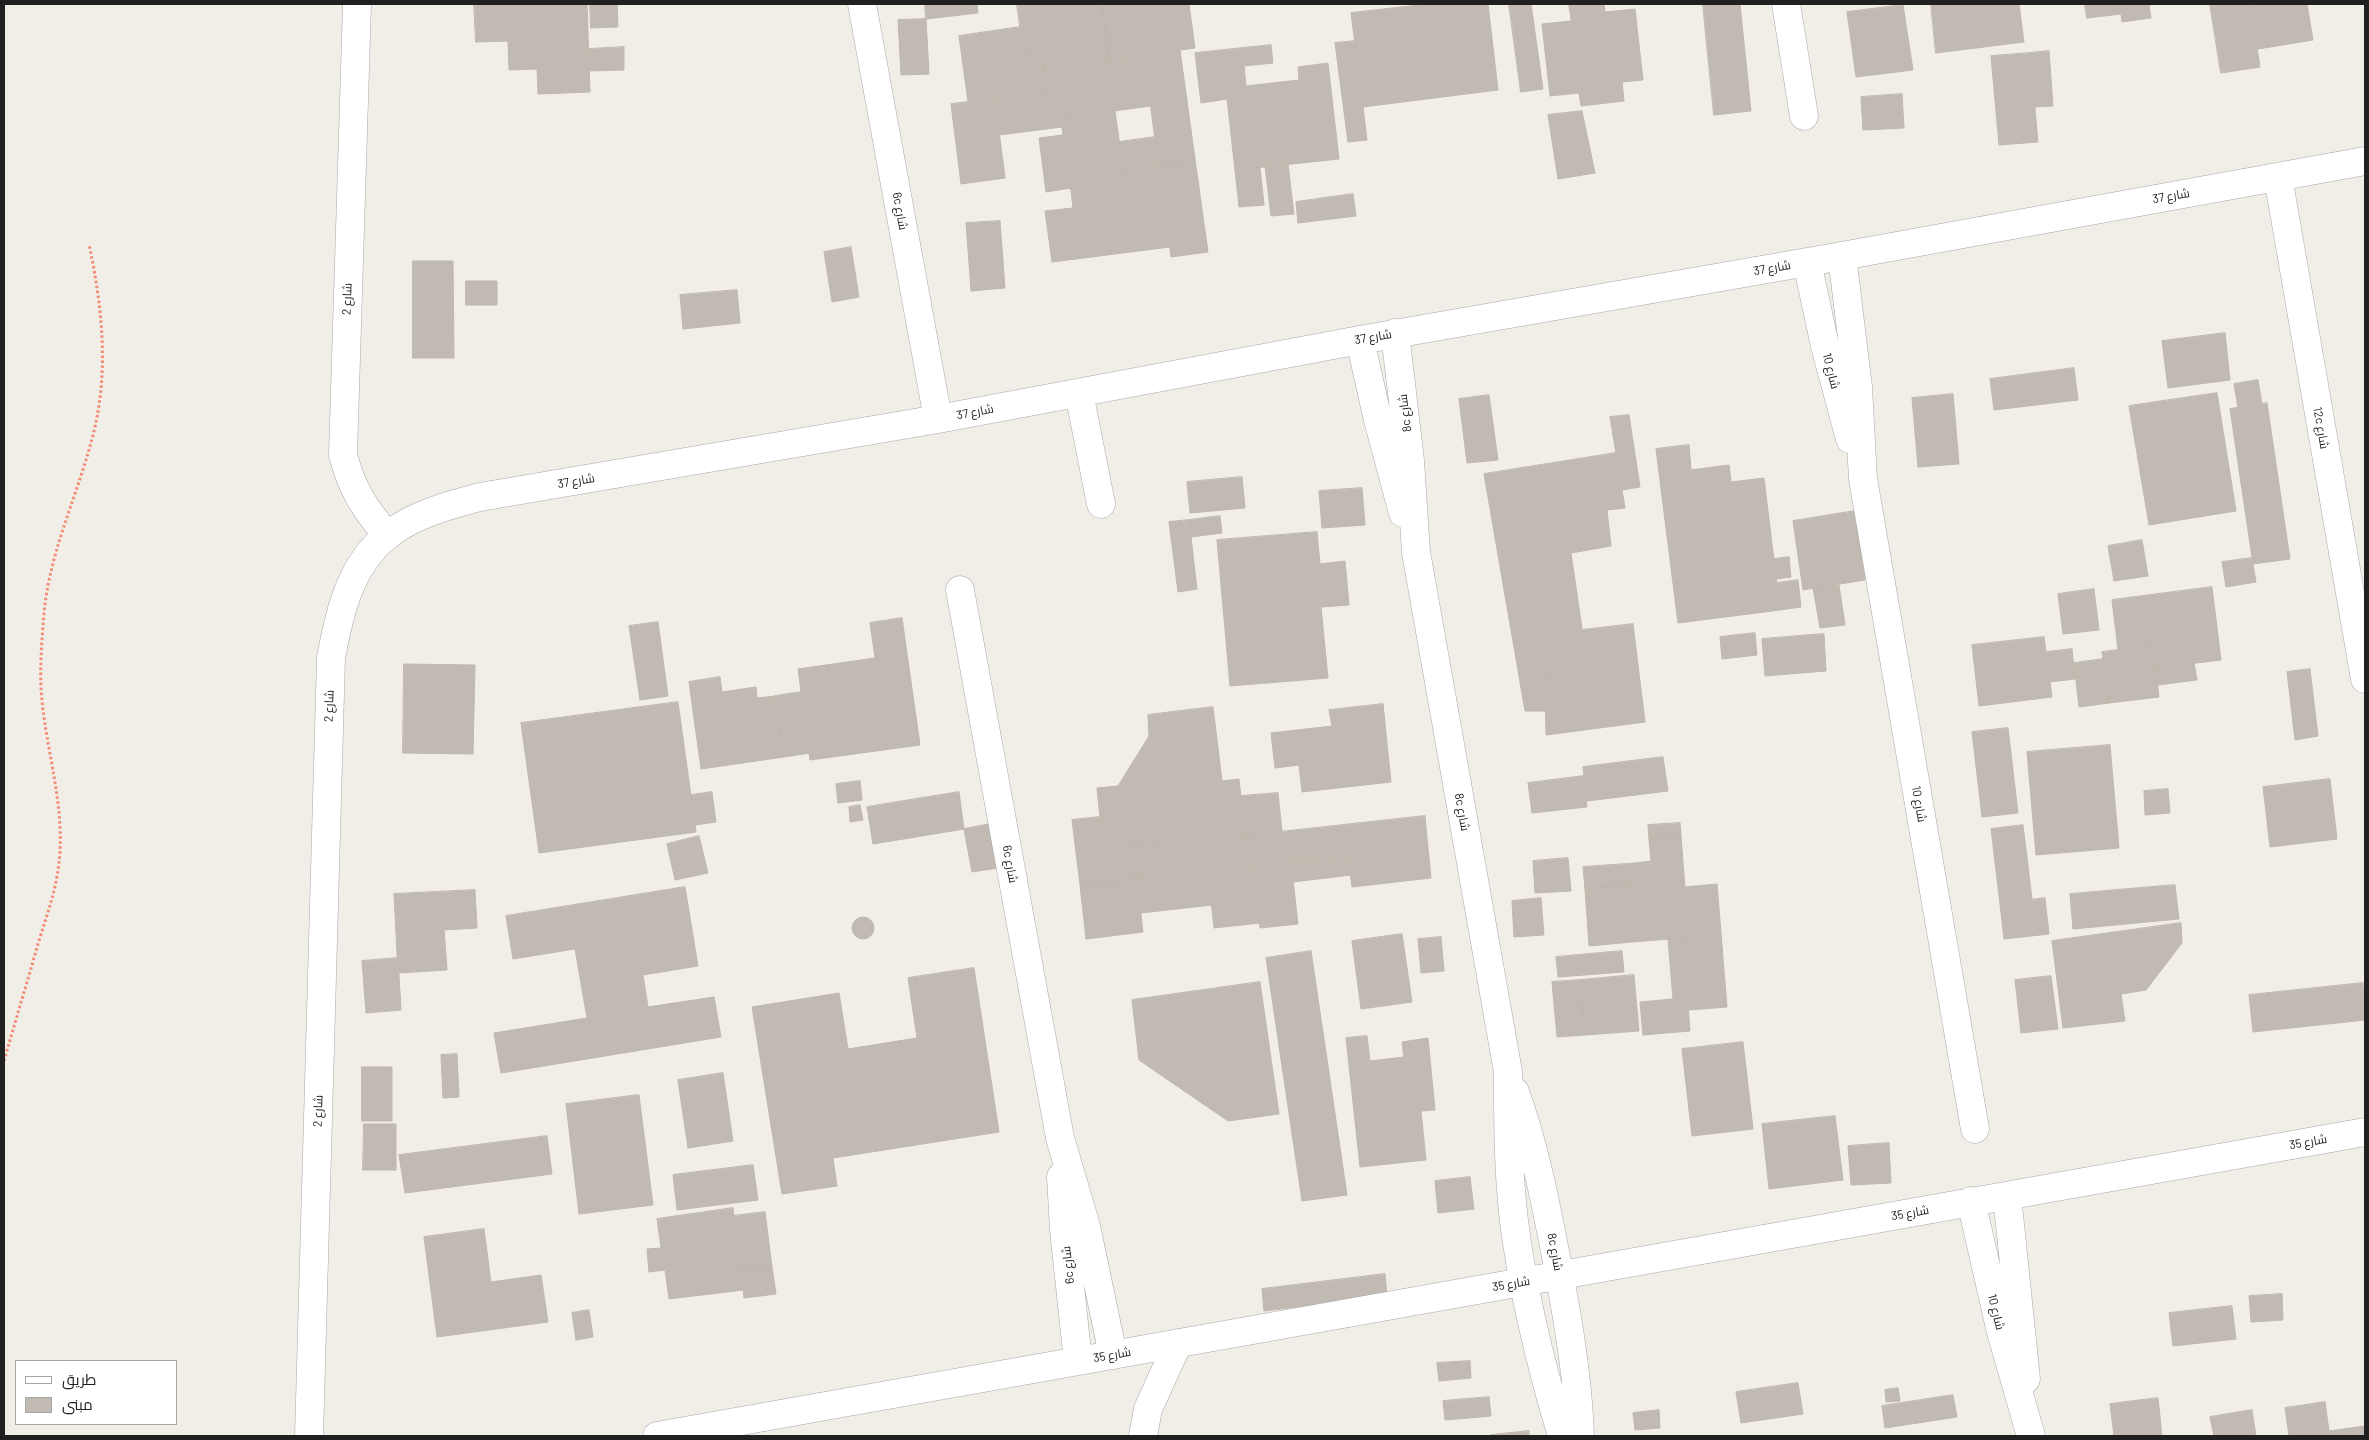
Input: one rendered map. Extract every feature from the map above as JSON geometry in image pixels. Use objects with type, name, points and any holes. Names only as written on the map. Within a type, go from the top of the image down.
[{"type":"street","name":"شارع 2","points":[[309,1436],[331,658],[337,623],[348,590],[365,559],[387,535],[357,496],[348,475],[343,454],[356,4]]},
{"type":"street","name":"6c شارع","points":[[862,4],[938,419]]},
{"type":"street","points":[[1786,4],[1804,116]]},
{"type":"street","name":"شارع 37","points":[[387,535],[424,515],[480,497],[938,419],[1396,333],[1842,256],[2365,161]]},
{"type":"street","name":"12c شارع","points":[[2278,177],[2365,679]]},
{"type":"street","name":"شارع 10","points":[[1842,256],[1858,387],[1863,478],[1975,1129]]},
{"type":"street","name":"شارع 10","points":[[1807,262],[1836,391],[1863,478]]},
{"type":"street","name":"8c شارع","points":[[1396,333],[1410,461],[1416,552],[1508,1072],[1532,1145],[1559,1275],[1573,1360],[1580,1436]]},
{"type":"street","name":"8c شارع","points":[[1360,340],[1388,465],[1416,552]]},
{"type":"street","points":[[1079,393],[1101,504]]},
{"type":"street","name":"6c شارع","points":[[960,590],[1060,1138],[1086,1226],[1113,1355]]},
{"type":"street","name":"8c شارع","points":[[1508,1072],[1510,1184],[1524,1282],[1546,1379],[1562,1436]]},
{"type":"street","name":"شارع 35","points":[[667,1435],[2365,1132]]},
{"type":"street","name":"6c شارع","points":[[1060,1138],[1064,1230],[1078,1361]]},
{"type":"street","name":"شارع 10","points":[[2007,1196],[2022,1328],[2029,1428]]},
{"type":"street","name":"شارع 10","points":[[1971,1202],[2001,1332],[2029,1428]]},
{"type":"street","points":[[1143,1436],[1148,1409],[1178,1343]]},
{"type":"path","points":[[4,1061],[51,908],[58,879],[60,822],[41,689],[42,650],[44,612],[51,568],[94,431],[100,394],[103,357],[102,319],[97,281],[89,244]]},
{"type":"building","points":[[474,4],[587,4],[590,92],[538,94],[537,69],[509,70],[508,41],[476,42]]},
{"type":"building","points":[[590,4],[617,4],[618,27],[591,28]]},
{"type":"building","points":[[925,4],[977,4],[978,13],[926,19]]},
{"type":"building","points":[[1017,4],[1102,4],[1109,60],[1044,68],[1042,52],[1024,54]]},
{"type":"building","points":[[1102,4],[1189,4],[1195,48],[1109,60]]},
{"type":"building","points":[[1428,4],[1488,4],[1498,90],[1363,107],[1351,13]]},
{"type":"building","points":[[1509,4],[1531,4],[1543,89],[1521,92]]},
{"type":"building","points":[[1569,4],[1604,4],[1605,12],[1635,9],[1643,80],[1622,82],[1624,101],[1581,106],[1579,93],[1550,96],[1542,24],[1571,21]]},
{"type":"building","points":[[1703,4],[1740,4],[1751,111],[1714,115]]},
{"type":"building","points":[[1931,4],[2019,4],[2024,42],[1936,53]]},
{"type":"building","points":[[2085,4],[2157,4],[2149,5],[2151,18],[2122,22],[2121,14],[2087,18]]},
{"type":"building","points":[[2210,4],[2250,4],[2260,67],[2221,73]]},
{"type":"building","points":[[2250,4],[2307,4],[2313,40],[2258,49]]},
{"type":"building","points":[[1903,5],[1913,70],[1856,77],[1847,12]]},
{"type":"building","points":[[926,19],[929,74],[901,75],[898,20]]},
{"type":"building","points":[[1020,27],[1024,54],[1042,52],[1047,92],[968,102],[959,36]]},
{"type":"building","points":[[1355,41],[1367,140],[1348,142],[1335,43]]},
{"type":"building","points":[[1271,45],[1273,63],[1244,66],[1246,86],[1299,80],[1298,67],[1328,63],[1339,159],[1235,170],[1227,99],[1201,103],[1195,53]]},
{"type":"building","points":[[624,47],[624,70],[590,71],[589,49]]},
{"type":"building","points":[[1180,50],[1195,159],[1158,164],[1144,55]]},
{"type":"building","points":[[2049,51],[2053,106],[2035,107],[2030,53]]},
{"type":"building","points":[[2030,53],[2038,142],[1999,145],[1991,56]]},
{"type":"building","points":[[1144,55],[1151,106],[1061,118],[1062,127],[999,135],[995,99],[1047,92],[1044,68]]},
{"type":"building","points":[[1902,94],[1904,128],[1863,130],[1861,97]]},
{"type":"building","points":[[995,99],[1005,178],[961,184],[951,104]]},
{"type":"building","points":[[1115,111],[1124,175],[1070,182],[1071,188],[1046,192],[1039,138],[1063,135],[1061,118]]},
{"type":"building","points":[[1582,111],[1595,173],[1558,179],[1548,115]]},
{"type":"building","points":[[1155,137],[1170,247],[1052,262],[1045,211],[1073,208],[1070,182],[1124,175],[1119,142]]},
{"type":"building","points":[[1195,159],[1208,252],[1171,257],[1158,164]]},
{"type":"building","points":[[1288,164],[1294,214],[1271,216],[1265,166]]},
{"type":"building","points":[[1260,167],[1264,205],[1239,207],[1235,170]]},
{"type":"building","points":[[1353,194],[1356,216],[1298,223],[1296,202]]},
{"type":"building","points":[[1000,221],[1005,288],[971,291],[966,223]]},
{"type":"building","points":[[851,247],[859,297],[832,302],[824,252]]},
{"type":"building","points":[[413,261],[453,261],[454,358],[413,358]]},
{"type":"building","points":[[466,281],[497,281],[497,305],[466,305]]},
{"type":"building","points":[[737,290],[740,323],[683,329],[680,295]]},
{"type":"building","points":[[2225,333],[2230,380],[2168,388],[2162,341]]},
{"type":"building","points":[[2074,368],[2078,400],[1994,410],[1990,379]]},
{"type":"building","points":[[2258,380],[2262,404],[2238,408],[2234,384]]},
{"type":"building","points":[[2217,393],[2236,511],[2149,525],[2129,406]]},
{"type":"building","points":[[1953,394],[1959,464],[1918,467],[1912,398]]},
{"type":"building","points":[[1489,395],[1498,460],[1467,463],[1459,399]]},
{"type":"building","points":[[2267,403],[2290,559],[2253,564],[2230,409]]},
{"type":"building","points":[[1629,415],[1640,487],[1622,490],[1610,417]]},
{"type":"building","points":[[1689,445],[1691,470],[1729,465],[1731,482],[1764,478],[1780,610],[1678,623],[1656,449]]},
{"type":"building","points":[[1616,453],[1625,508],[1607,510],[1611,546],[1571,553],[1585,649],[1564,654],[1545,679],[1546,711],[1525,711],[1484,474]]},
{"type":"building","points":[[1242,477],[1245,508],[1190,513],[1187,482]]},
{"type":"building","points":[[1362,488],[1365,525],[1322,528],[1319,491]]},
{"type":"building","points":[[1855,511],[1865,580],[1803,590],[1793,521]]},
{"type":"building","points":[[1220,516],[1222,533],[1191,537],[1189,520]]},
{"type":"building","points":[[1189,520],[1197,589],[1178,592],[1169,522]]},
{"type":"building","points":[[1317,532],[1320,564],[1345,561],[1349,605],[1321,607],[1328,678],[1230,686],[1217,540]]},
{"type":"building","points":[[2142,540],[2148,576],[2114,581],[2108,546]]},
{"type":"building","points":[[1789,557],[1791,577],[1776,579],[1774,559]]},
{"type":"building","points":[[2252,558],[2256,582],[2226,587],[2222,562]]},
{"type":"building","points":[[1798,580],[1801,607],[1780,610],[1777,583]]},
{"type":"building","points":[[1839,585],[1845,625],[1820,628],[1813,588]]},
{"type":"building","points":[[2212,587],[2221,660],[2156,668],[2153,645],[2118,650],[2112,600]]},
{"type":"building","points":[[2094,589],[2099,630],[2063,634],[2058,594]]},
{"type":"building","points":[[902,618],[920,745],[810,760],[798,669],[875,658],[870,623]]},
{"type":"building","points":[[658,622],[668,696],[640,700],[629,626]]},
{"type":"building","points":[[1633,624],[1645,722],[1546,735],[1545,679],[1564,654],[1585,649],[1582,630]]},
{"type":"building","points":[[1755,633],[1757,655],[1722,659],[1720,637]]},
{"type":"building","points":[[1824,634],[1826,671],[1801,673],[1798,636]]},
{"type":"building","points":[[1798,636],[1801,673],[1765,676],[1762,639]]},
{"type":"building","points":[[2044,637],[2052,697],[1979,706],[1972,645]]},
{"type":"building","points":[[2153,645],[2159,697],[2109,703],[2102,652]]},
{"type":"building","points":[[2072,649],[2075,679],[2050,682],[2047,652]]},
{"type":"building","points":[[2103,659],[2109,703],[2079,707],[2074,663]]},
{"type":"building","points":[[2194,663],[2197,680],[2158,685],[2156,668]]},
{"type":"building","points":[[404,664],[475,665],[473,754],[403,753]]},
{"type":"building","points":[[2310,669],[2318,736],[2295,740],[2287,672]]},
{"type":"building","points":[[720,677],[722,692],[756,687],[757,698],[775,696],[784,757],[701,769],[689,682]]},
{"type":"building","points":[[801,692],[810,753],[784,757],[775,696]]},
{"type":"building","points":[[678,702],[696,832],[539,853],[521,723]]},
{"type":"building","points":[[1383,704],[1391,782],[1302,792],[1299,765],[1275,768],[1271,733],[1332,726],[1329,710]]},
{"type":"building","points":[[1213,707],[1222,781],[1239,779],[1245,836],[1134,848],[1133,844],[1103,848],[1097,788],[1118,786],[1149,736],[1148,715]]},
{"type":"building","points":[[2008,728],[2018,813],[1982,817],[1972,732]]},
{"type":"building","points":[[2110,745],[2119,848],[2036,855],[2027,752]]},
{"type":"building","points":[[1663,757],[1668,791],[1587,801],[1583,767]]},
{"type":"building","points":[[1584,776],[1587,807],[1532,813],[1528,783]]},
{"type":"building","points":[[2330,779],[2337,839],[2270,847],[2263,787]]},
{"type":"building","points":[[860,781],[862,800],[838,803],[836,784]]},
{"type":"building","points":[[2168,789],[2170,813],[2145,815],[2144,791]]},
{"type":"building","points":[[712,792],[716,822],[695,825],[691,795]]},
{"type":"building","points":[[959,792],[964,829],[873,844],[867,807]]},
{"type":"building","points":[[1278,793],[1282,831],[1245,836],[1241,796]]},
{"type":"building","points":[[860,805],[863,820],[850,822],[849,807]]},
{"type":"building","points":[[1425,816],[1428,848],[1137,879],[1134,848]]},
{"type":"building","points":[[1099,817],[1103,848],[1133,844],[1137,879],[1080,885],[1072,820]]},
{"type":"building","points":[[1680,823],[1681,836],[1649,839],[1648,825]]},
{"type":"building","points":[[990,824],[998,868],[972,872],[964,829]]},
{"type":"building","points":[[2023,825],[2032,899],[2000,904],[1991,829]]},
{"type":"building","points":[[699,836],[708,873],[675,880],[667,844]]},
{"type":"building","points":[[1681,836],[1685,887],[1717,884],[1727,1007],[1689,1010],[1683,938],[1632,942],[1626,864],[1651,861],[1649,839]]},
{"type":"building","points":[[1428,848],[1431,878],[1352,887],[1348,856]]},
{"type":"building","points":[[1348,856],[1351,875],[1293,882],[1291,862]]},
{"type":"building","points":[[1568,858],[1571,891],[1535,893],[1533,861]]},
{"type":"building","points":[[1291,862],[1298,924],[1260,928],[1254,867]]},
{"type":"building","points":[[1626,864],[1628,885],[1585,889],[1583,867]]},
{"type":"building","points":[[1254,867],[1260,923],[1214,928],[1208,872]]},
{"type":"building","points":[[1208,872],[1212,905],[1141,913],[1137,879]]},
{"type":"building","points":[[1137,879],[1143,932],[1086,939],[1080,885]]},
{"type":"building","points":[[1628,885],[1632,942],[1589,946],[1585,889]]},
{"type":"building","points":[[2175,885],[2179,919],[2073,929],[2070,894]]},
{"type":"building","points":[[685,887],[698,966],[643,975],[648,1007],[714,997],[721,1037],[501,1073],[494,1033],[587,1018],[575,949],[513,959],[506,916]]},
{"type":"building","points":[[475,890],[477,928],[444,930],[447,970],[398,973],[394,894]]},
{"type":"building","points":[[1541,898],[1544,935],[1514,937],[1512,901]]},
{"type":"building","points":[[2045,898],[2049,934],[2004,939],[2000,904]]},
{"type":"building","points":[[863,917],[871,920],[874,928],[871,936],[863,939],[855,936],[852,928],[855,920]]},
{"type":"building","points":[[2181,923],[2182,943],[2146,990],[2121,994],[2125,1021],[2063,1028],[2052,941]]},
{"type":"building","points":[[1402,934],[1412,1002],[1361,1009],[1352,941]]},
{"type":"building","points":[[1441,937],[1444,971],[1421,973],[1418,939]]},
{"type":"building","points":[[1683,938],[1690,1031],[1643,1035],[1640,1002],[1673,999],[1668,939]]},
{"type":"building","points":[[1311,951],[1347,1195],[1302,1201],[1266,958]]},
{"type":"building","points":[[1622,951],[1624,972],[1558,977],[1556,957]]},
{"type":"building","points":[[398,958],[401,1010],[366,1013],[362,961]]},
{"type":"building","points":[[974,968],[999,1132],[833,1158],[837,1186],[782,1194],[752,1007],[839,993],[848,1049],[917,1038],[908,978]]},
{"type":"building","points":[[1634,975],[1639,1031],[1585,1035],[1580,980]]},
{"type":"building","points":[[2051,976],[2058,1029],[2021,1033],[2015,980]]},
{"type":"building","points":[[1580,980],[1585,1035],[1557,1037],[1552,982]]},
{"type":"building","points":[[1260,982],[1279,1114],[1228,1121],[1139,1060],[1132,1000]]},
{"type":"building","points":[[2363,983],[2365,1020],[2253,1032],[2249,995]]},
{"type":"building","points":[[1367,1036],[1370,1061],[1404,1057],[1402,1042],[1428,1038],[1435,1110],[1421,1111],[1426,1160],[1360,1167],[1346,1038]]},
{"type":"building","points":[[1743,1042],[1753,1129],[1692,1136],[1682,1049]]},
{"type":"building","points":[[457,1054],[459,1097],[443,1098],[441,1055]]},
{"type":"building","points":[[362,1067],[392,1067],[392,1121],[362,1121]]},
{"type":"building","points":[[723,1073],[733,1141],[688,1148],[678,1080]]},
{"type":"building","points":[[639,1095],[653,1205],[579,1214],[566,1104]]},
{"type":"building","points":[[1835,1116],[1843,1180],[1769,1189],[1762,1124]]},
{"type":"building","points":[[364,1124],[396,1124],[396,1170],[363,1170]]},
{"type":"building","points":[[547,1136],[552,1174],[405,1193],[399,1155]]},
{"type":"building","points":[[1889,1143],[1891,1183],[1851,1185],[1848,1146]]},
{"type":"building","points":[[753,1165],[758,1200],[677,1210],[673,1175]]},
{"type":"building","points":[[1470,1177],[1474,1209],[1438,1213],[1435,1181]]},
{"type":"building","points":[[733,1208],[743,1290],[669,1299],[665,1270],[649,1272],[647,1249],[661,1248],[657,1219]]},
{"type":"building","points":[[765,1212],[772,1267],[741,1272],[733,1216]]},
{"type":"building","points":[[484,1229],[491,1282],[541,1275],[548,1322],[437,1337],[424,1237]]},
{"type":"building","points":[[772,1267],[776,1294],[744,1298],[741,1272]]},
{"type":"building","points":[[1385,1274],[1387,1296],[1264,1311],[1262,1289]]},
{"type":"building","points":[[2282,1294],[2283,1320],[2251,1322],[2249,1296]]},
{"type":"building","points":[[2232,1306],[2236,1339],[2173,1346],[2169,1313]]},
{"type":"building","points":[[589,1310],[593,1337],[576,1340],[572,1313]]},
{"type":"building","points":[[1470,1361],[1471,1378],[1439,1381],[1437,1363]]},
{"type":"building","points":[[1798,1383],[1803,1414],[1741,1423],[1736,1392]]},
{"type":"building","points":[[1898,1388],[1900,1401],[1886,1402],[1885,1390]]},
{"type":"building","points":[[1953,1395],[1957,1417],[1885,1428],[1882,1406]]},
{"type":"building","points":[[1489,1397],[1491,1416],[1445,1420],[1443,1401]]},
{"type":"building","points":[[2158,1398],[2162,1436],[2114,1436],[2110,1404]]},
{"type":"building","points":[[2325,1402],[2329,1431],[2365,1426],[2365,1436],[2289,1436],[2285,1408]]},
{"type":"building","points":[[1659,1410],[1660,1428],[1635,1430],[1633,1413]]},
{"type":"building","points":[[2252,1410],[2256,1436],[2214,1436],[2210,1417]]},
{"type":"building","points":[[1529,1431],[1529,1436],[1491,1435]]}]
